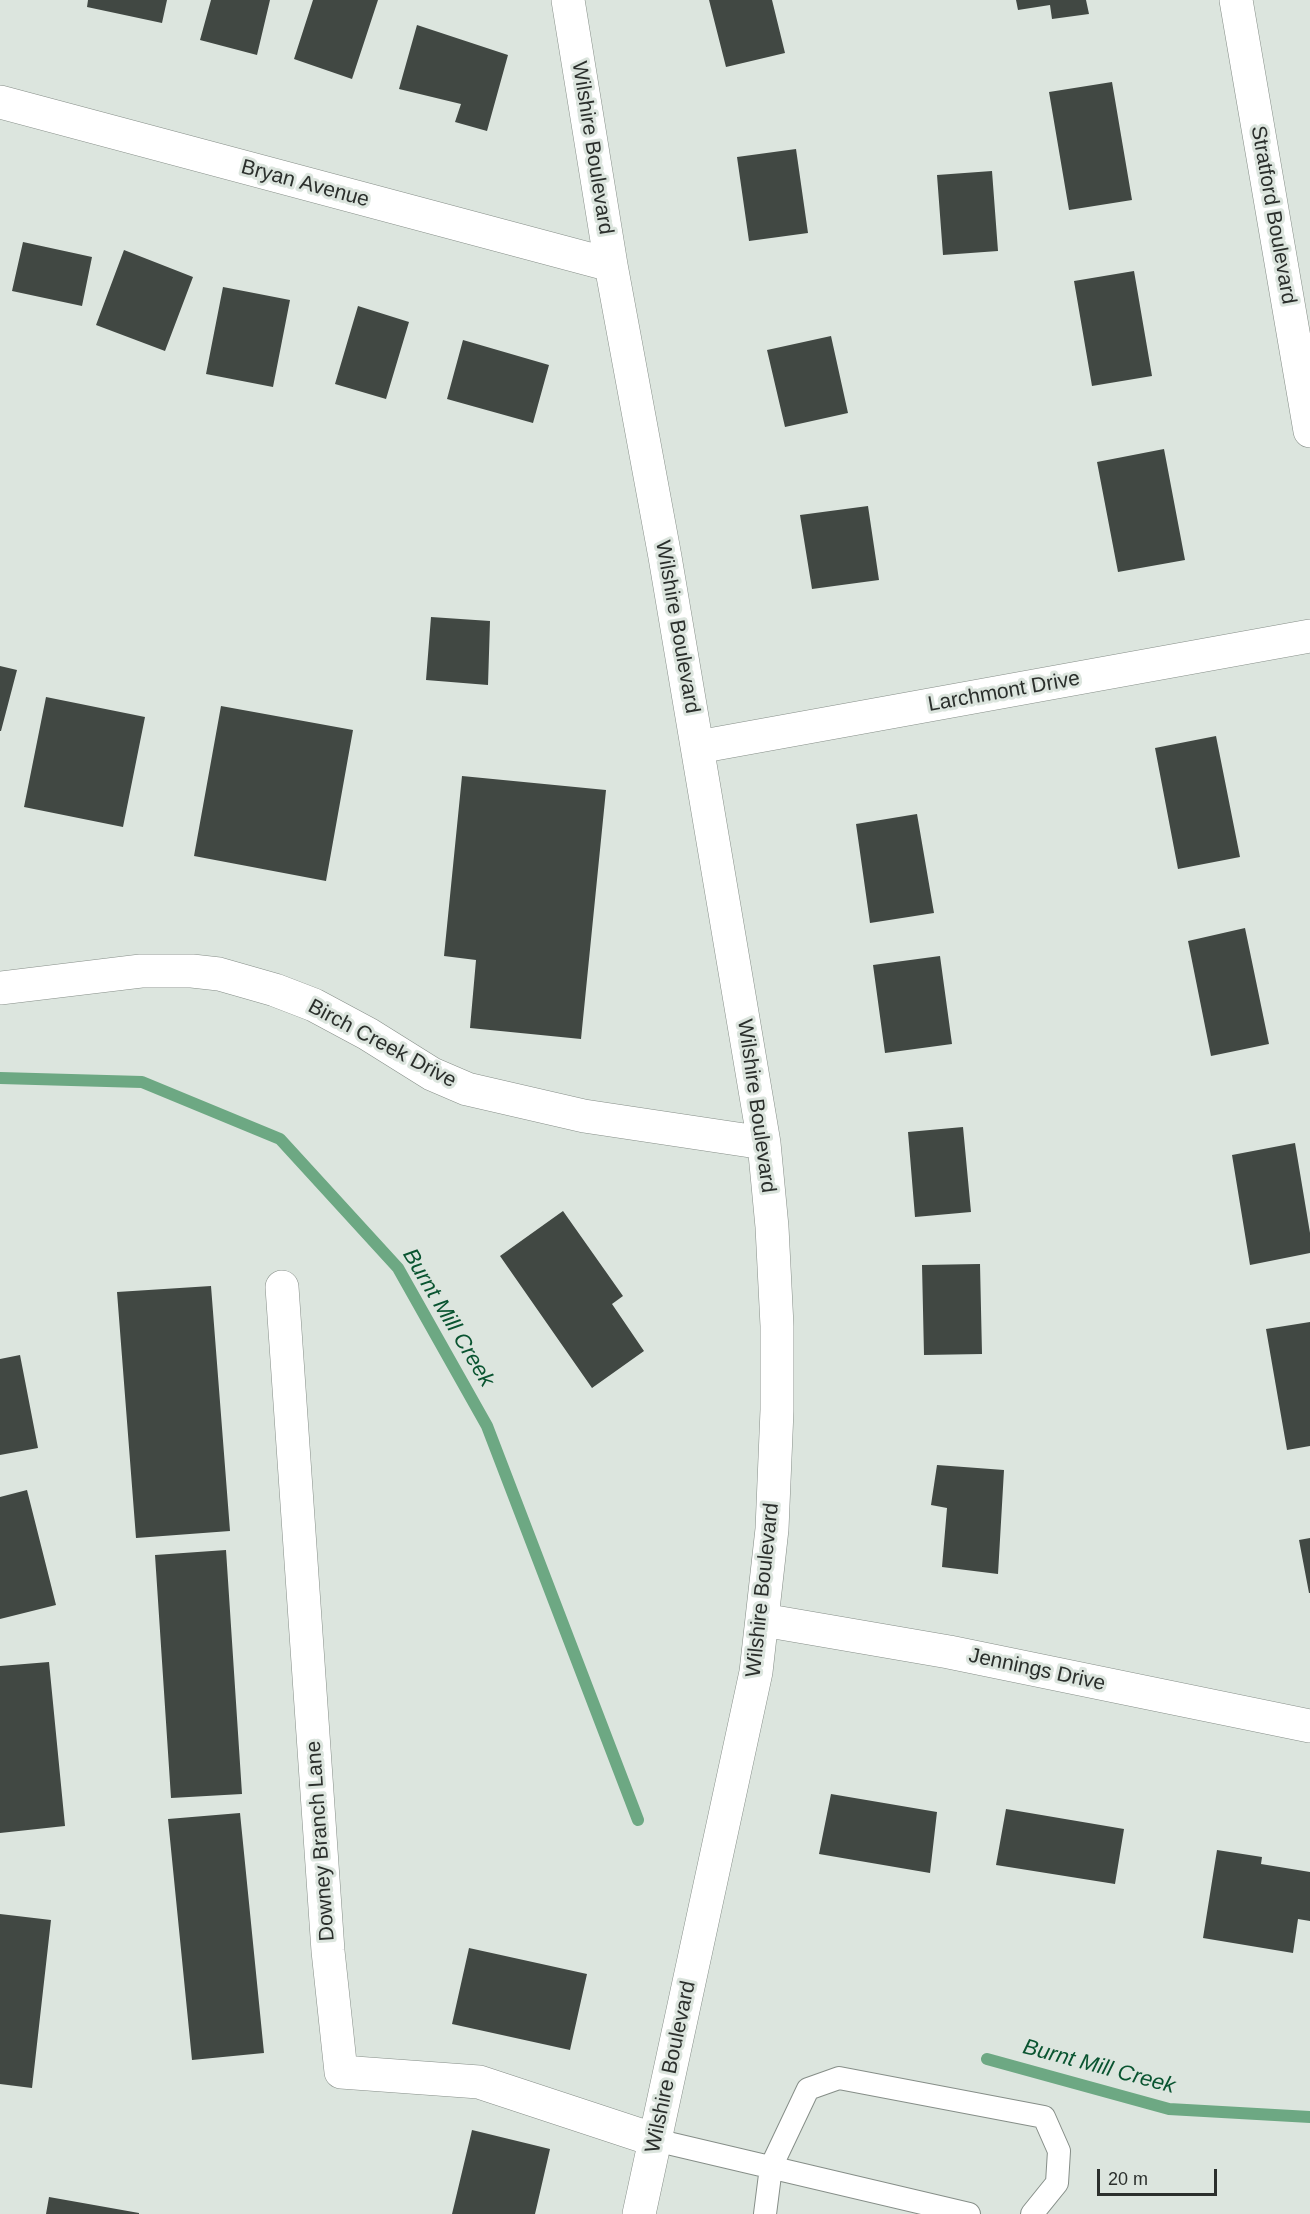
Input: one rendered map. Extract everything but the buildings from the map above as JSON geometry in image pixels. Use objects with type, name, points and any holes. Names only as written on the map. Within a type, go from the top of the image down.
[{"type":"street","name":"Wilshire Boulevard","points":[[568,0],[610,265],[665,557],[764,1143],[773,1238],[777,1326],[777,1410],[772,1529],[763,1620],[751,1695],[639,2214]]},
{"type":"street","name":"Stratford Boulevard","points":[[1236,0],[1310,431]]},
{"type":"street","name":"Bryan Avenue","points":[[0,102],[610,265]]},
{"type":"street","name":"Larchmont Drive","points":[[698,747],[1310,636]]},
{"type":"street","name":"Birch Creek Drive","points":[[0,988],[141,971],[192,970],[219,974],[275,990],[314,1005],[368,1034],[432,1074],[466,1089],[584,1116],[764,1143]]},
{"type":"street","name":"Downey Branch Lane","points":[[282,1287],[328,1951],[341,2072],[479,2082],[655,2140]]},
{"type":"street","name":"Jennings Drive","points":[[763,1620],[949,1652],[1310,1726]]},
{"type":"lane","points":[[765,2214],[771,2167],[808,2089],[839,2078],[1044,2117],[1059,2151],[1057,2183],[1032,2214]]},
{"type":"lane","points":[[655,2140],[969,2214]]},
{"type":"waterway","name":"Burnt Mill Creek","points":[[0,1078],[142,1082],[280,1139],[398,1268],[487,1426],[638,1820]]},
{"type":"waterway","name":"Burnt Mill Creek","points":[[987,2059],[1169,2109],[1310,2117]]}]
